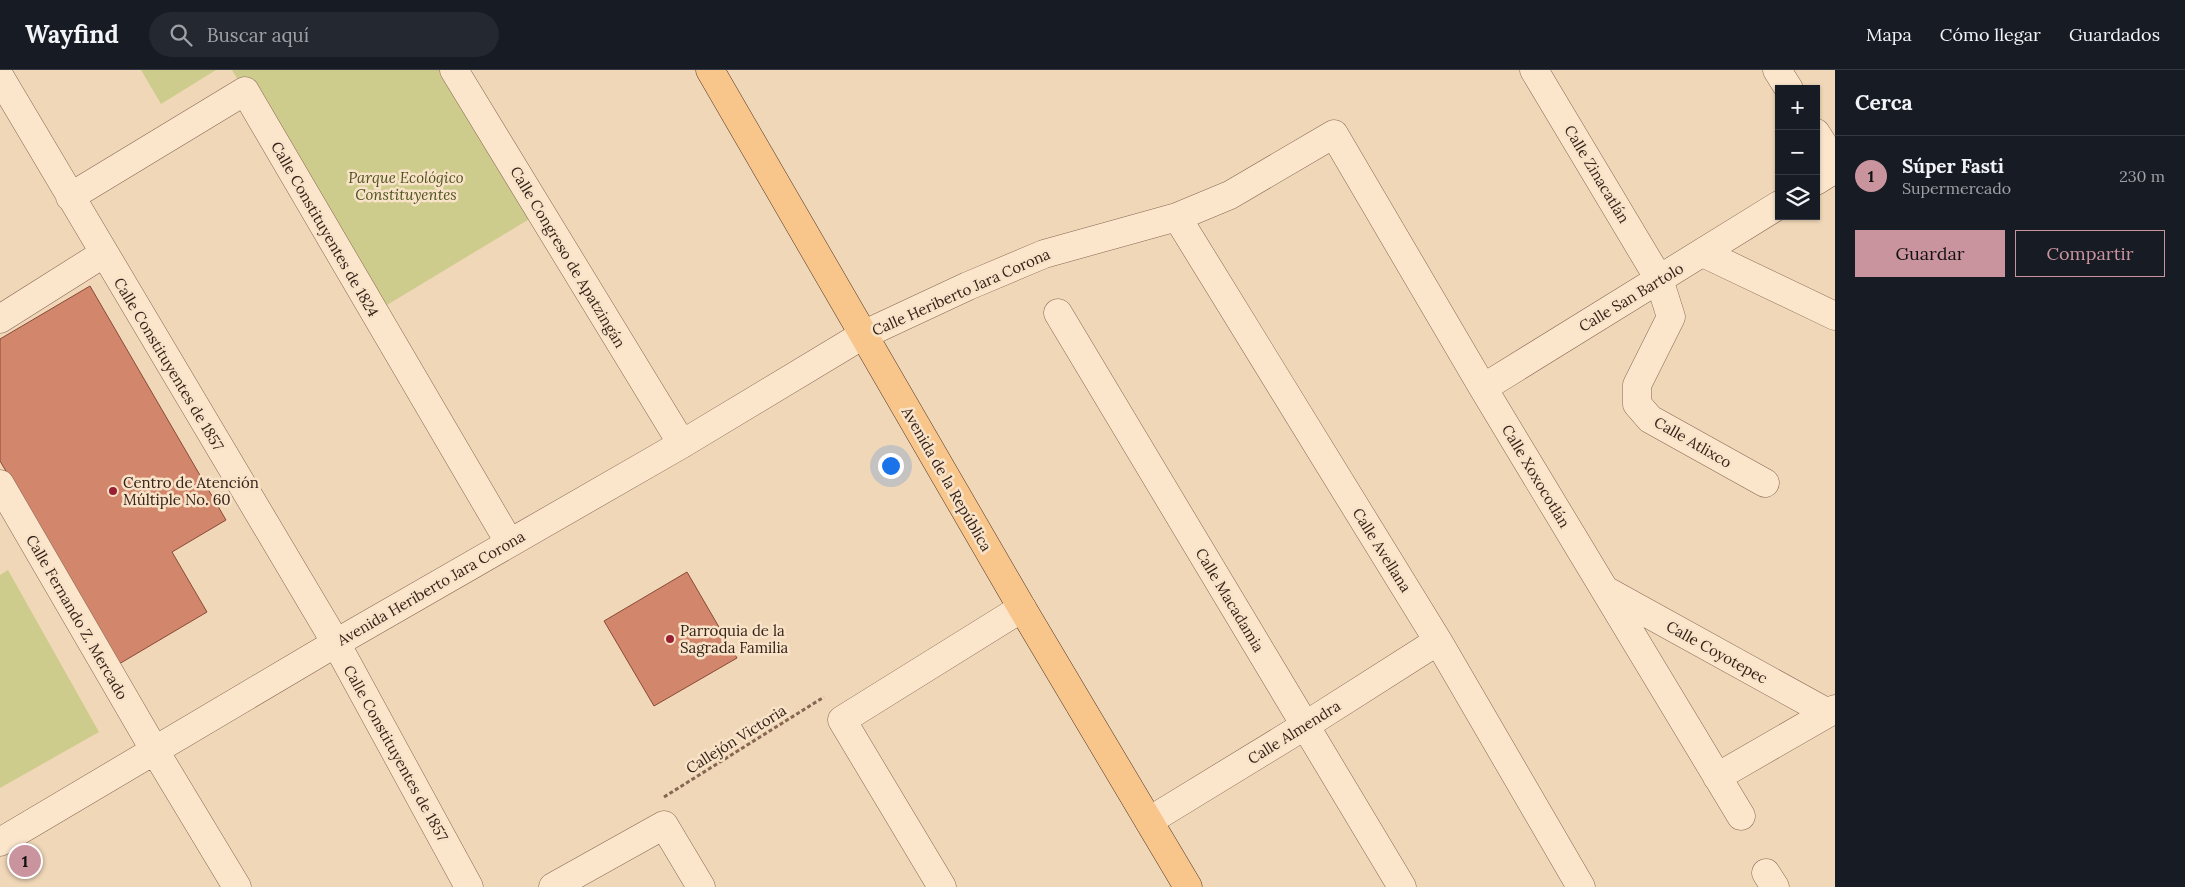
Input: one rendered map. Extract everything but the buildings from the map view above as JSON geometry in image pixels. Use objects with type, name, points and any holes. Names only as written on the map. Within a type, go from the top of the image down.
[{"type":"main road","name":"Avenida de la República","points":[[710,70],[1022,608],[1150,820],[1188,887]]},
{"type":"street","name":"Calle Congreso de Apatzingán","points":[[454,70],[682,444]]},
{"type":"street","name":"Calle Zinacatlán","points":[[1534,70],[1660,279]]},
{"type":"street","points":[[1778,70],[1787,85]]},
{"type":"street","name":"Calle Constituyentes de 1857","points":[[0,77],[103,254],[336,643],[469,887]]},
{"type":"street","name":"Calle Constituyentes de 1824","points":[[70,197],[244,92],[509,542]]},
{"type":"street","name":"Calle Heriberto Jara Corona","points":[[863,335],[968,286],[1044,254],[1177,217],[1230,195],[1334,134]]},
{"type":"street","name":"Calle Xoxocotlán","points":[[1334,134],[1483,388],[1741,816]]},
{"type":"street","points":[[1820,139],[1835,163]]},
{"type":"street","points":[[1820,178],[1835,169]]},
{"type":"street","name":"Calle San Bartolo","points":[[1483,388],[1775,208]]},
{"type":"street","name":"Calle Avellana","points":[[1177,217],[1438,641],[1581,887]]},
{"type":"street","points":[[1703,253],[1835,316]]},
{"type":"street","points":[[0,319],[103,254]]},
{"type":"street","name":"Calle Atlixco","points":[[1660,279],[1671,317],[1636,385],[1637,404],[1650,419],[1765,483]]},
{"type":"street","name":"Calle Macadamia","points":[[1058,313],[1402,887]]},
{"type":"street","name":"Avenida Heriberto Jara Corona","points":[[0,842],[509,542],[682,444],[863,335]]},
{"type":"street","name":"Calle Fernando Z. Mercado","points":[[0,484],[155,751],[237,887]]},
{"type":"street","name":"Calle Coyotepec","points":[[1606,590],[1832,711]]},
{"type":"street","points":[[942,887],[842,720],[1022,608]]},
{"type":"street","name":"Calle Almendra","points":[[1150,820],[1306,725],[1438,641]]},
{"type":"street","points":[[1717,777],[1832,711]]},
{"type":"street","points":[[553,887],[664,825],[701,887]]},
{"type":"path","name":"Callejón Victoria","points":[[664,825],[651,805],[827,695],[842,720]]},
{"type":"green space","points":[[141,70],[216,70],[161,104]]},
{"type":"green space","name":"Parque Ecológico Constituyentes","points":[[232,70],[442,70],[531,218],[377,311]]},
{"type":"green space","points":[[8,570],[99,732],[0,788],[0,575]]},
{"type":"place","name":"Centro de Atención Múltiple No. 60","points":[[113,491]]},
{"type":"place","name":"Parroquia de la Sagrada Familia","points":[[670,639]]},
{"type":"place","name":"Súper Fasti","points":[[25,861]]}]
